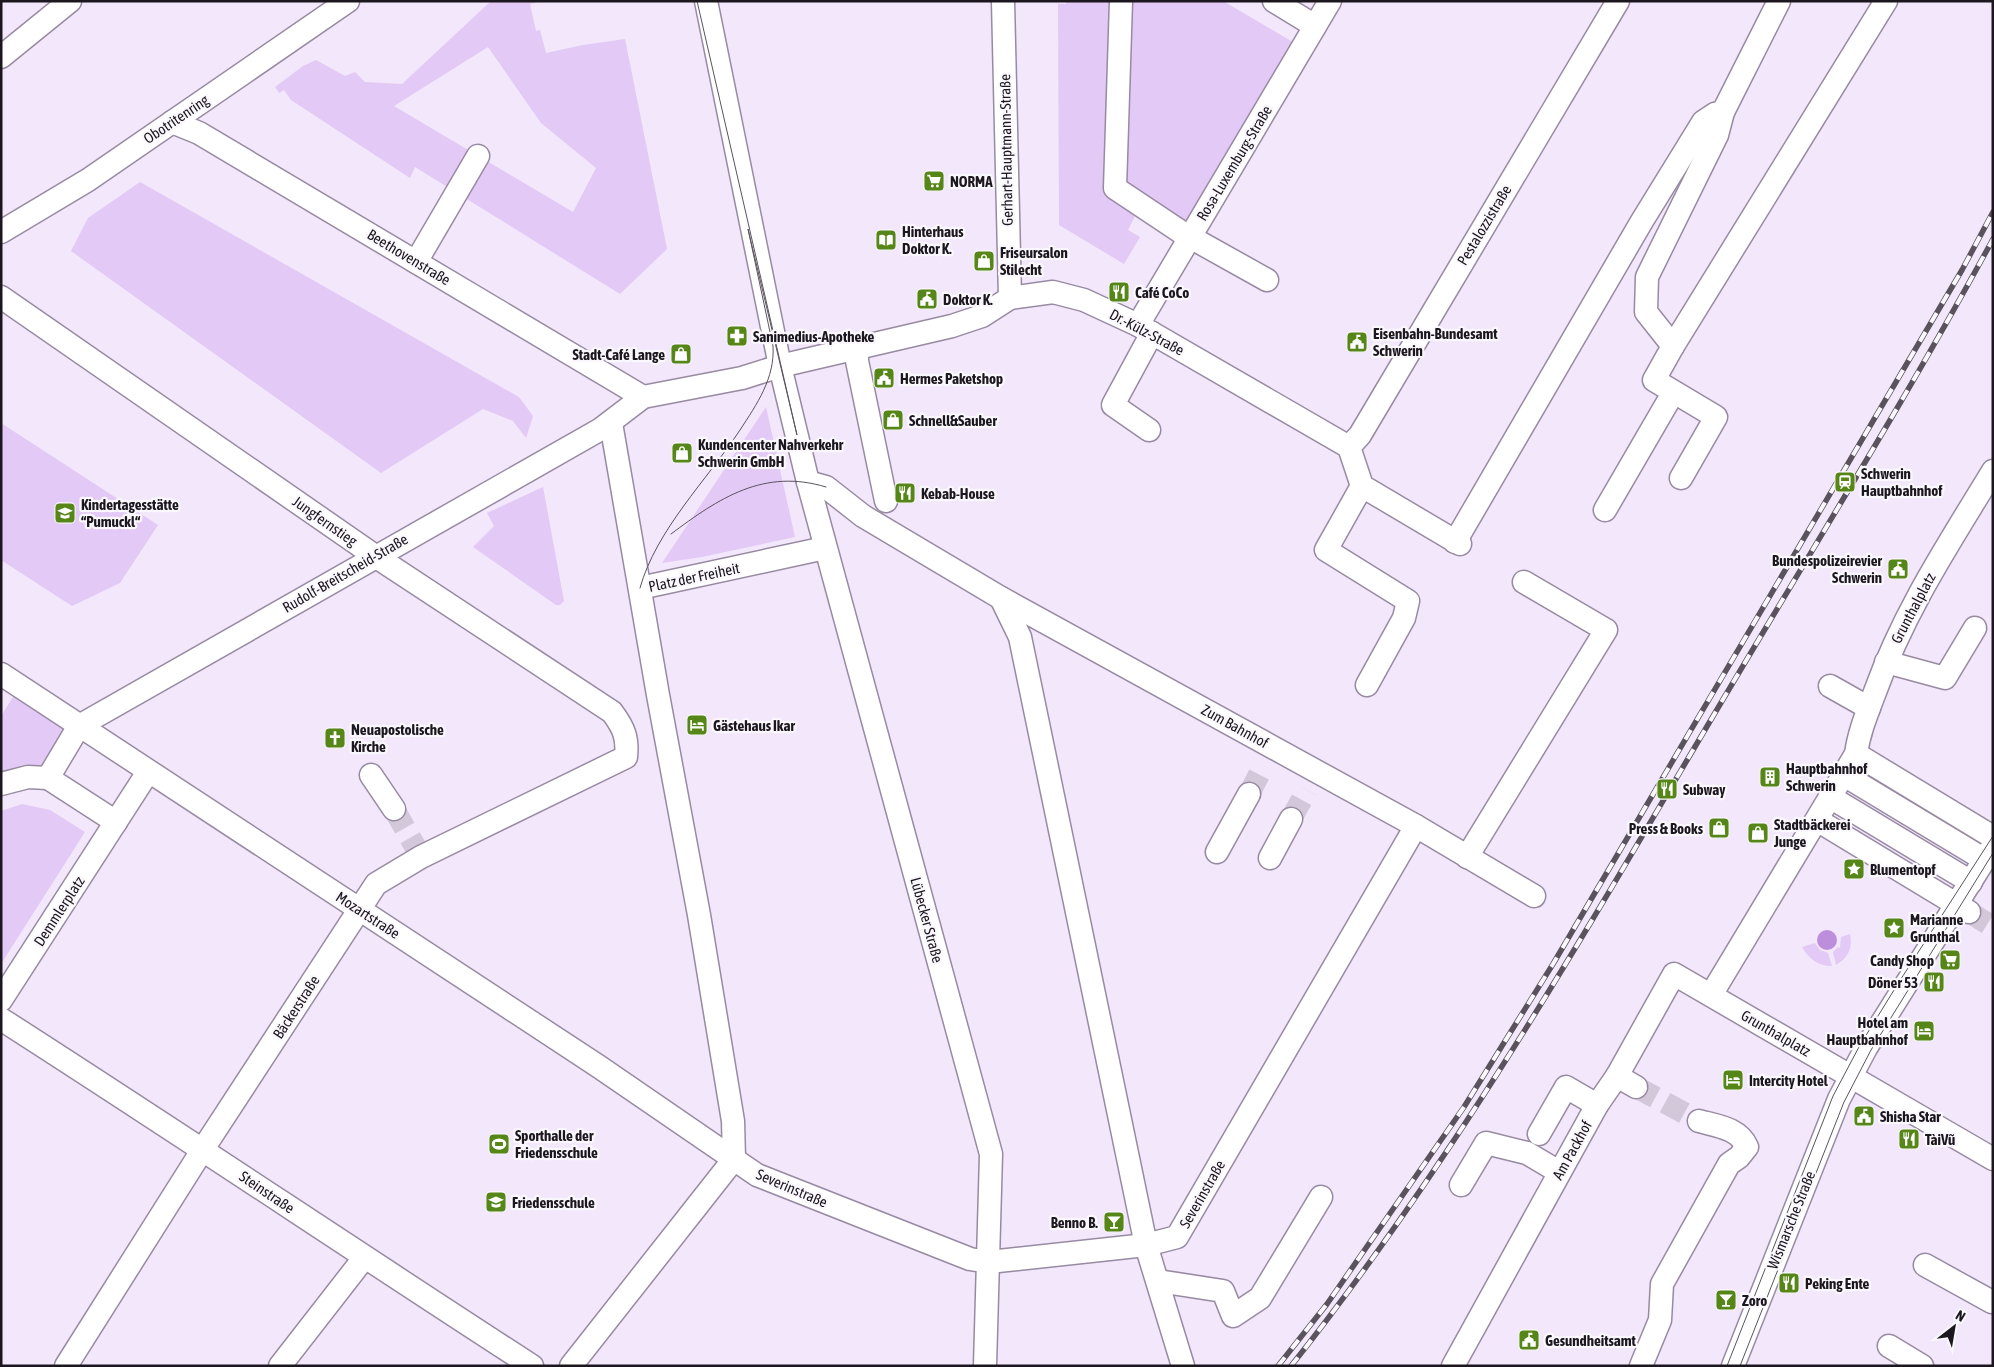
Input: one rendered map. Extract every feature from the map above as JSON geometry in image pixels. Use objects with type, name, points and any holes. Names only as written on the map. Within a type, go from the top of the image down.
[{"type":"street","points":[[1,57],[70,1]]},
{"type":"street","name":"Obotritenring","points":[[1,232],[88,180],[348,1]]},
{"type":"street","points":[[700,1],[712,37]]},
{"type":"street","points":[[706,1],[712,37]]},
{"type":"street","name":"Gerhart-Hauptmann-Straße","points":[[1003,1],[1010,298]]},
{"type":"street","points":[[1121,1],[1115,188],[1191,237],[1267,280]]},
{"type":"street","points":[[1274,1],[1316,26]]},
{"type":"street","name":"Rosa-Luxemburg-Straße","points":[[1149,430],[1113,405],[1145,329],[1191,237],[1330,1]]},
{"type":"street","name":"Pestalozzistraße","points":[[1349,447],[1360,435],[1618,1]]},
{"type":"street","points":[[1673,346],[1646,312],[1647,278],[1717,135],[1723,112],[1779,1]]},
{"type":"street","points":[[1681,478],[1716,418],[1654,380],[1673,346],[1886,1]]},
{"type":"street","name":"Lübecker Straße","points":[[712,37],[780,366],[808,482],[991,1154],[985,1366]]},
{"type":"street","points":[[1349,447],[1362,486],[1458,543],[1642,221],[1703,122],[1715,114],[1723,112]]},
{"type":"street","name":"Beethovenstraße","points":[[172,122],[198,133],[643,397]]},
{"type":"street","points":[[416,262],[478,156]]},
{"type":"street","name":"Dr.-Külz-Straße","points":[[780,366],[969,321],[982,316],[1010,298],[1053,292],[1084,300],[1145,329],[1349,447]]},
{"type":"street","name":"Jungfernstieg","points":[[1,297],[375,556],[612,712],[623,727],[627,740],[626,757]]},
{"type":"street","points":[[857,348],[857,361],[886,500]]},
{"type":"street","points":[[643,397],[742,378],[780,366]]},
{"type":"street","points":[[1605,510],[1673,393]]},
{"type":"street","name":"Rudolf-Breitscheid-Straße","points":[[79,726],[611,423],[643,397]]},
{"type":"street","name":"Platz der Freiheit","points":[[611,423],[640,588],[825,548]]},
{"type":"street","name":"Grunthalplatz","points":[[1851,1076],[1711,995],[1856,754],[1859,734],[1886,662],[1910,608],[1993,471]]},
{"type":"street","name":"Zum Bahnhof","points":[[808,482],[826,487],[863,516],[1312,781],[1416,826],[1534,896]]},
{"type":"street","points":[[1362,486],[1326,550],[1408,601],[1404,618],[1367,685]]},
{"type":"street","points":[[1467,857],[1530,757],[1606,630],[1524,582]]},
{"type":"street","points":[[570,1366],[734,1159],[733,1121],[699,915],[640,588]]},
{"type":"street","points":[[1002,598],[1020,636],[1146,1245],[1182,1366]]},
{"type":"street","points":[[1886,662],[1945,678],[1975,628]]},
{"type":"street","name":"Mozartstraße","points":[[1,674],[598,1066],[734,1159]]},
{"type":"street","points":[[1830,686],[1869,708]]},
{"type":"street","points":[[48,778],[79,726]]},
{"type":"street","points":[[1856,754],[1993,837]]},
{"type":"street","name":"Bäckerstraße","points":[[66,1366],[204,1148],[376,884],[421,857],[626,757]]},
{"type":"street","name":"Demmlerplatz","points":[[1,1000],[148,772]]},
{"type":"street","points":[[371,775],[394,809]]},
{"type":"street","points":[[1844,775],[1989,853],[1971,882],[1963,908],[1866,1048],[1851,1076],[1993,1159]]},
{"type":"street","points":[[1,784],[28,777],[48,778],[116,822]]},
{"type":"street","points":[[1217,852],[1248,794]]},
{"type":"street","points":[[1830,797],[1971,882]]},
{"type":"street","points":[[1270,858],[1291,819]]},
{"type":"street","points":[[1817,820],[1963,908]]},
{"type":"street","name":"Severinstraße","points":[[734,1159],[757,1175],[970,1259],[989,1262],[1146,1245],[1177,1236],[1416,826]]},
{"type":"street","name":"Am Packhof","points":[[1454,1366],[1597,1105],[1627,1082],[1674,974],[1711,995]]},
{"type":"street","name":"Steinstraße","points":[[1,1018],[204,1148],[364,1258],[532,1366]]},
{"type":"street","name":"Wismarsche Straße","points":[[1733,1366],[1839,1099],[1851,1076]]},
{"type":"street","points":[[1539,1134],[1566,1088],[1597,1105]]},
{"type":"street","points":[[1640,1366],[1660,1320],[1662,1284],[1729,1164],[1739,1157],[1746,1147],[1743,1138],[1733,1131],[1699,1121]]},
{"type":"street","points":[[1461,1185],[1486,1143],[1527,1153],[1560,1172]]},
{"type":"street","points":[[1158,1281],[1224,1291],[1233,1316],[1260,1298],[1321,1198]]},
{"type":"street","points":[[280,1366],[364,1258]]},
{"type":"street","points":[[1924,1265],[1992,1302]]},
{"type":"street","points":[[1889,1346],[1922,1366]]},
{"type":"shaded area","points":[[491,1],[541,1],[530,4],[536,31],[540,30],[546,53],[625,39],[667,249],[620,294],[415,167],[410,178],[291,100],[284,90],[279,93],[275,87],[303,66],[316,60],[345,76],[355,72],[365,82],[402,84]],"holes":[[[488,47],[541,123],[596,168],[573,212],[394,106]]]},
{"type":"shaded area","points":[[1066,1],[1223,1],[1303,48],[1191,237],[1139,208],[1128,230],[1140,237],[1124,264],[1059,225],[1058,4],[1066,4]]},
{"type":"shaded area","points":[[140,182],[519,397],[533,416],[526,438],[513,421],[483,409],[381,473],[71,251],[88,218]]},
{"type":"shaded area","points":[[766,407],[795,537],[702,557],[662,563]]},
{"type":"shaded area","points":[[1,423],[158,525],[120,583],[72,606],[1,560]]},
{"type":"shaded area","points":[[543,487],[564,601],[560,605],[556,605],[473,547],[494,526],[487,513]]},
{"type":"shaded area","points":[[20,686],[79,726],[48,778],[1,774],[1,716]]},
{"type":"shaded area","points":[[22,804],[50,810],[85,832],[1,964],[1,811]]},
{"type":"shaded area","points":[[1827,930],[1834,933],[1837,940],[1834,947],[1827,950],[1820,947],[1817,940],[1820,933]]},
{"type":"shaded area","points":[[1850,934],[1851,944],[1849,952],[1836,965],[1833,952],[1838,947],[1840,948],[1841,937]]},
{"type":"shaded area","points":[[1815,943],[1820,950],[1828,953],[1832,966],[1822,965],[1814,961],[1802,947]]},
{"type":"tunnel","points":[[1249,794],[1264,765]]},
{"type":"tunnel","points":[[1291,819],[1307,790]]},
{"type":"tunnel","points":[[394,809],[421,857]]},
{"type":"tunnel","points":[[1969,912],[1993,927]]},
{"type":"tunnel","points":[[1636,1087],[1699,1121]]},
{"type":"tram line","points":[[640,588],[658,546],[670,526],[740,430],[768,380],[773,358],[773,346],[748,229],[797,435],[697,1]]},
{"type":"tram line","points":[[671,534],[725,498],[762,484],[782,481],[804,482],[826,487]]},
{"type":"tram line","points":[[1727,1366],[1833,1096],[1860,1045],[1993,836]]},
{"type":"tram line","points":[[1740,1366],[1844,1102],[1871,1050],[1993,853]]},
{"type":"railway","points":[[1278,1366],[1327,1304],[1464,1107],[1553,964],[1962,270],[1993,212]]},
{"type":"railway","points":[[1291,1366],[1350,1290],[1406,1212],[1511,1052],[1562,970],[1889,422],[1993,239]]},
{"type":"place","name":"NORMA","points":[[934,181]]},
{"type":"place","name":"Hinterhaus Doktor K.","points":[[886,240]]},
{"type":"place","name":"Friseursalon Stilecht","points":[[984,261]]},
{"type":"place","name":"Café CoCo","points":[[1119,292]]},
{"type":"place","name":"Doktor K.","points":[[927,299]]},
{"type":"place","name":"Sanimedius-Apotheke","points":[[737,336]]},
{"type":"place","name":"Eisenbahn-Bundesamt Schwerin","points":[[1357,342]]},
{"type":"place","name":"Stadt-Café Lange","points":[[681,354]]},
{"type":"place","name":"Hermes Paketshop","points":[[884,378]]},
{"type":"place","name":"Schnell&Sauber","points":[[893,420]]},
{"type":"place","name":"Kundencenter Nahverkehr Schwerin GmbH","points":[[682,453]]},
{"type":"place","name":"Schwerin Hauptbahnhof","points":[[1845,482]]},
{"type":"place","name":"Kebab-House","points":[[905,493]]},
{"type":"place","name":"Kindertagesstätte “Pumuckl“","points":[[65,513]]},
{"type":"place","name":"Bundespolizeirevier Schwerin","points":[[1898,569]]},
{"type":"place","name":"Gästehaus Ikar","points":[[697,725]]},
{"type":"place","name":"Neuapostolische Kirche","points":[[335,738]]},
{"type":"place","name":"Hauptbahnhof Schwerin","points":[[1770,777]]},
{"type":"place","name":"Subway","points":[[1667,789]]},
{"type":"place","name":"Press & Books","points":[[1719,828]]},
{"type":"place","name":"Stadtbäckerei Junge","points":[[1758,833]]},
{"type":"place","name":"Blumentopf","points":[[1854,869]]},
{"type":"place","name":"Marianne Grunthal","points":[[1894,928]]},
{"type":"place","name":"Candy Shop","points":[[1950,960]]},
{"type":"place","name":"Döner 53","points":[[1934,982]]},
{"type":"place","name":"Hotel am Hauptbahnhof","points":[[1924,1031]]},
{"type":"place","name":"Intercity Hotel","points":[[1733,1080]]},
{"type":"place","name":"Shisha Star","points":[[1864,1116]]},
{"type":"place","name":"TàiVũ","points":[[1909,1139]]},
{"type":"place","name":"Sporthalle der Friedensschule","points":[[499,1144]]},
{"type":"place","name":"Friedensschule","points":[[496,1202]]},
{"type":"place","name":"Benno B.","points":[[1114,1222]]},
{"type":"place","name":"Peking Ente","points":[[1789,1283]]},
{"type":"place","name":"Zoro","points":[[1726,1300]]},
{"type":"place","name":"Gesundheitsamt","points":[[1529,1340]]}]
